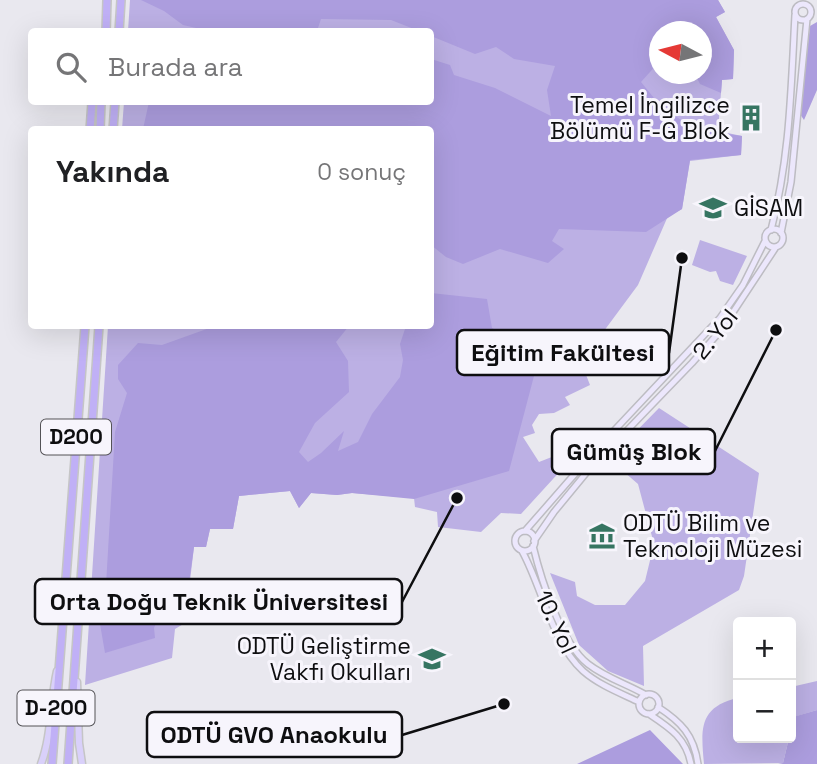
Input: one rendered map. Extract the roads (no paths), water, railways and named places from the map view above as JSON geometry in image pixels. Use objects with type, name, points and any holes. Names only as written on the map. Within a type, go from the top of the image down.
[{"type":"highway","points":[[106,28],[107,0]]},
{"type":"highway","points":[[119,28],[121,0]]},
{"type":"highway","points":[[90,126],[92,105]]},
{"type":"highway","points":[[100,126],[101,105]]},
{"type":"highway","points":[[113,126],[114,105]]},
{"type":"highway","name":"D200","points":[[70,536],[84,329]]},
{"type":"highway","name":"D200","points":[[86,516],[99,329]]},
{"type":"highway","name":"D-200","points":[[68,764],[86,516]]},
{"type":"highway","name":"D-200","points":[[52,764],[70,536]]},
{"type":"main road","points":[[41,764],[61,652]]},
{"type":"main road","points":[[76,669],[82,764]]},
{"type":"street","name":"2. Yol","points":[[525,531],[732,302],[765,241],[766,233],[771,230],[789,140],[795,13],[791,0]]},
{"type":"street","name":"2. Yol","points":[[534,543],[554,512],[587,472],[692,363],[735,312],[782,241],[781,233],[791,182],[807,19],[811,12],[802,2],[795,13]]},
{"type":"street","points":[[795,13],[800,20],[807,19]]},
{"type":"street","points":[[771,230],[781,233]]},
{"type":"street","points":[[765,241],[771,247],[776,247]]},
{"type":"street","points":[[684,358],[692,363]]},
{"type":"street","points":[[525,531],[533,535],[534,543],[528,550],[522,551],[515,540],[519,533],[525,531]]},
{"type":"street","name":"10. Yol","points":[[534,543],[556,612],[575,650],[587,663],[610,678],[655,698],[658,707],[677,719],[687,733],[696,752],[698,764]]},
{"type":"street","name":"10. Yol","points":[[522,551],[558,633],[576,663],[596,680],[639,702],[642,711],[673,730],[686,745],[691,764]]},
{"type":"street","points":[[639,702],[646,695]]},
{"type":"street","points":[[649,714],[658,707]]},
{"type":"place","name":"Temel İngilizce Bölümü F-G Blok","points":[[751,118]]},
{"type":"place","name":"GİSAM","points":[[713,208]]},
{"type":"place","name":"Eğitim Fakültesi","points":[[682,258]]},
{"type":"place","name":"Gümüş Blok","points":[[776,330]]},
{"type":"place","name":"Orta Doğu Teknik Üniversitesi","points":[[457,498]]},
{"type":"place","name":"ODTÜ Bilim ve Teknoloji Müzesi","points":[[602,536]]},
{"type":"place","name":"ODTÜ Geliştirme Vakfı Okulları","points":[[432,659]]},
{"type":"place","name":"ODTÜ GVO Anaokulu","points":[[504,704]]}]
